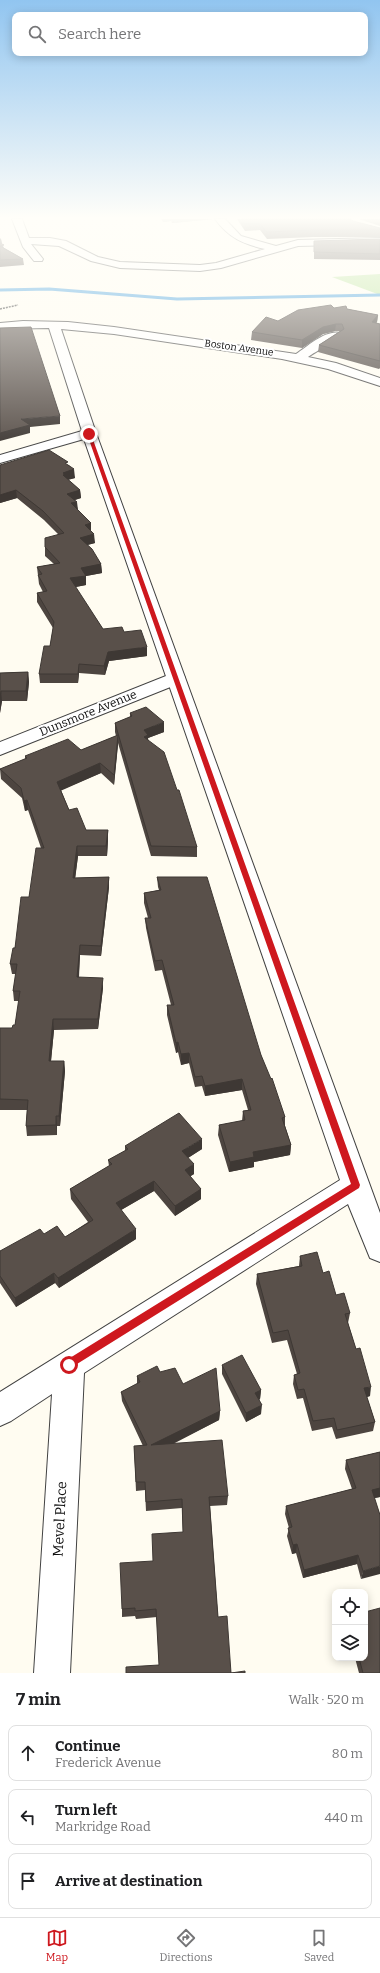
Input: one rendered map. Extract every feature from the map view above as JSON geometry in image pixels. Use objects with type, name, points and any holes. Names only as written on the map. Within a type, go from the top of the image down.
[{"type":"street","name":"Boston Avenue","points":[[0,326],[18,324],[125,332],[298,358],[342,368],[380,382]]},
{"type":"street","points":[[54,326],[89,434],[380,1249]]},
{"type":"street","points":[[298,358],[325,340],[337,335]]},
{"type":"street","points":[[0,459],[89,434]]},
{"type":"street","name":"Dunsmore Avenue","points":[[0,749],[176,678]]},
{"type":"street","points":[[0,1410],[356,1185]]},
{"type":"street","name":"Mevel Place","points":[[52,1673],[69,1365]]},
{"type":"path","points":[[0,310],[18,305]]},
{"type":"building","points":[[331,305],[334,308],[346,306],[347,309],[378,315],[372,322],[380,324],[380,361],[319,345],[344,329],[342,324],[323,327],[302,340],[252,332],[266,317],[278,321],[298,310]]},
{"type":"building","points":[[31,327],[60,416],[21,419],[30,425],[0,433],[0,328]]},
{"type":"building","points":[[49,450],[68,462],[65,463],[74,469],[63,473],[66,474],[63,475],[80,490],[67,494],[77,502],[71,503],[91,523],[85,525],[94,534],[80,538],[92,549],[101,564],[81,568],[86,576],[70,578],[103,629],[122,627],[124,632],[141,630],[147,647],[108,652],[104,666],[79,664],[78,674],[39,674],[44,646],[50,646],[54,622],[37,593],[47,591],[38,575],[42,574],[37,567],[60,563],[45,547],[45,538],[64,533],[43,511],[16,490],[0,495],[0,465]]},
{"type":"building","points":[[28,672],[26,691],[1,691],[0,698],[0,673]]},
{"type":"building","points":[[146,707],[164,722],[144,730],[148,735],[144,737],[164,752],[177,790],[179,790],[197,847],[151,846],[115,723],[132,716],[130,713]]},
{"type":"building","points":[[118,735],[114,775],[100,763],[57,782],[69,810],[77,808],[86,830],[108,830],[106,846],[77,846],[73,878],[109,877],[101,946],[80,945],[77,977],[103,978],[98,1019],[53,1019],[49,1061],[64,1061],[59,1116],[56,1116],[56,1125],[26,1126],[28,1100],[0,1099],[0,1028],[12,1028],[13,1025],[15,1025],[20,991],[13,991],[17,964],[10,964],[13,948],[15,948],[21,897],[29,897],[36,848],[44,848],[27,800],[24,801],[21,788],[0,769],[27,758],[25,756],[68,739],[81,750]]},
{"type":"building","points":[[157,877],[207,877],[261,1055],[271,1079],[272,1078],[285,1117],[282,1118],[291,1145],[253,1152],[254,1157],[230,1162],[219,1125],[245,1120],[243,1111],[251,1110],[242,1079],[205,1086],[202,1076],[195,1077],[189,1053],[181,1054],[178,1042],[176,1043],[167,1005],[174,1005],[162,960],[155,961],[145,918],[151,918],[144,893],[161,890]]},
{"type":"building","points":[[179,1113],[202,1139],[182,1151],[194,1164],[185,1170],[201,1189],[175,1206],[154,1181],[116,1203],[136,1229],[58,1278],[54,1273],[15,1298],[0,1276],[0,1251],[40,1229],[44,1234],[57,1226],[65,1237],[93,1220],[70,1189],[112,1164],[108,1160],[128,1149],[125,1146]]},
{"type":"building","points":[[317,1252],[323,1273],[329,1271],[336,1295],[344,1293],[350,1313],[345,1314],[356,1349],[360,1348],[371,1387],[364,1388],[375,1422],[337,1430],[334,1418],[313,1421],[304,1389],[298,1390],[294,1375],[300,1373],[288,1330],[273,1333],[257,1274],[302,1266],[300,1256]]},
{"type":"building","points":[[242,1355],[261,1390],[255,1393],[262,1405],[246,1413],[222,1365]]},
{"type":"building","points":[[157,1366],[160,1372],[175,1368],[183,1384],[216,1368],[220,1411],[151,1445],[222,1440],[228,1496],[209,1497],[218,1617],[227,1616],[231,1673],[126,1673],[126,1667],[159,1665],[156,1609],[135,1611],[135,1608],[122,1609],[120,1563],[153,1561],[152,1534],[183,1532],[182,1499],[146,1502],[145,1482],[136,1482],[134,1446],[147,1445],[121,1392],[140,1382],[137,1376]]},
{"type":"building","points":[[380,1452],[380,1488],[372,1490],[380,1515],[380,1566],[363,1571],[358,1555],[304,1570],[297,1544],[293,1545],[288,1528],[292,1527],[286,1506],[356,1488],[346,1460]]},
{"type":"building","points":[[380,1608],[380,1673],[363,1673],[360,1661],[368,1661],[368,1611]]},
{"type":"building","points":[[245,1671],[245,1673],[231,1673]]},
{"type":"waterway","points":[[152,297],[177,299],[275,297]]},
{"type":"route","points":[[69,1365],[356,1185],[89,434]]}]
